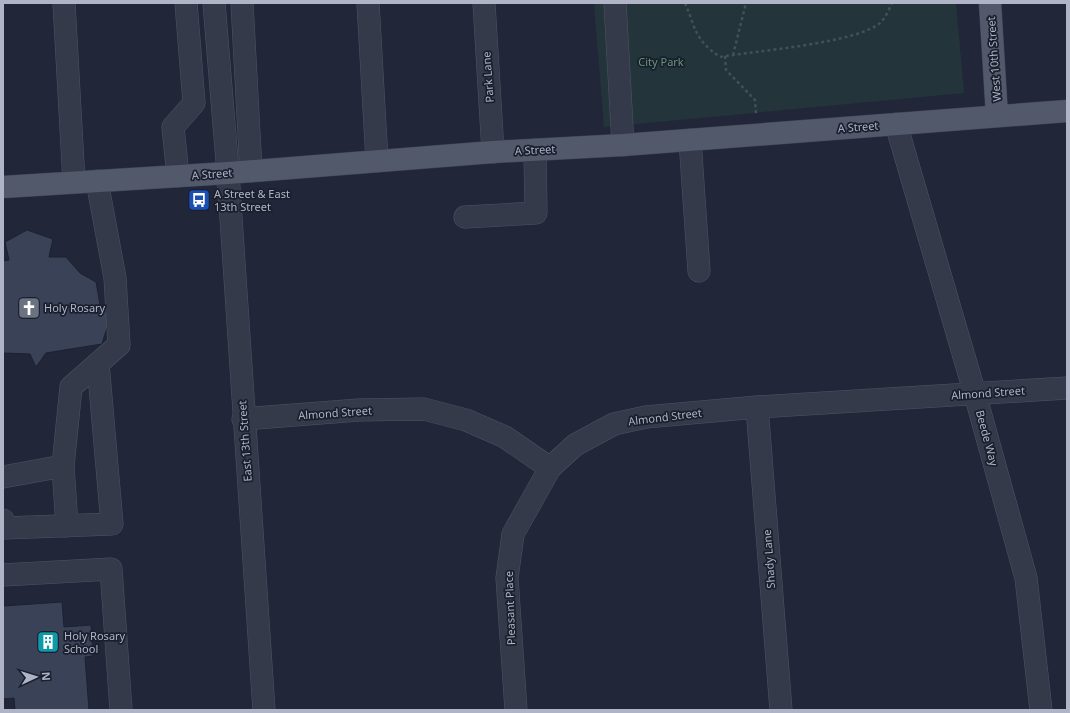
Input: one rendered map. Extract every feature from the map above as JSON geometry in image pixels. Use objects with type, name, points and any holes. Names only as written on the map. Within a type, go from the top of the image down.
[{"type":"main road","name":"West 10th Street","points":[[990,3],[997,116]]},
{"type":"main road","name":"A Street","points":[[3,187],[228,173],[493,152],[623,145],[1067,110]]},
{"type":"street","points":[[64,3],[74,182]]},
{"type":"street","points":[[178,176],[173,127],[194,103],[186,3]]},
{"type":"street","name":"East 13th Street","points":[[214,3],[228,173],[243,419],[264,710]]},
{"type":"street","points":[[242,3],[251,171]]},
{"type":"street","points":[[368,3],[377,161]]},
{"type":"street","name":"Park Lane","points":[[484,3],[493,152]]},
{"type":"street","points":[[615,3],[623,145]]},
{"type":"street","name":"Beede Way","points":[[896,124],[975,394],[1026,578],[1037,659],[1041,710]]},
{"type":"street","points":[[690,140],[699,271]]},
{"type":"street","points":[[465,217],[536,213],[535,150]]},
{"type":"street","points":[[67,526],[63,466],[71,387],[119,345],[115,278],[97,181]]},
{"type":"street","points":[[3,520],[4,528],[112,524],[98,363]]},
{"type":"street","name":"Almond Street","points":[[243,419],[359,410],[424,409],[466,420],[505,437],[550,468],[575,445],[614,424],[646,417],[757,407],[1067,388]]},
{"type":"street","name":"Shady Lane","points":[[757,407],[781,710]]},
{"type":"street","points":[[3,477],[63,466]]},
{"type":"street","name":"Pleasant Place","points":[[516,710],[507,578],[513,534],[550,468]]},
{"type":"street","points":[[3,575],[111,569],[121,710]]},
{"type":"path","points":[[685,3],[695,33],[709,49],[720,57],[824,41],[863,32],[881,22],[892,3]]},
{"type":"path","points":[[733,55],[746,3]]},
{"type":"path","points":[[725,56],[726,70],[756,100],[758,134]]},
{"type":"green space","name":"City Park","points":[[594,3],[956,3],[964,93],[604,127]]},
{"type":"building","points":[[27,230],[53,239],[49,257],[66,257],[80,273],[96,282],[100,304],[110,318],[102,344],[46,353],[36,367],[30,354],[3,353],[3,261],[9,260],[5,242]]},
{"type":"building","name":"Holy Rosary School","points":[[62,602],[64,627],[91,625],[93,656],[85,657],[89,710],[15,710],[14,698],[3,699],[3,606]]},
{"type":"place","name":"A Street & East 13th Street","points":[[199,200]]},
{"type":"place","name":"Holy Rosary","points":[[29,308]]},
{"type":"place","name":"Holy Rosary School","points":[[48,642]]}]
